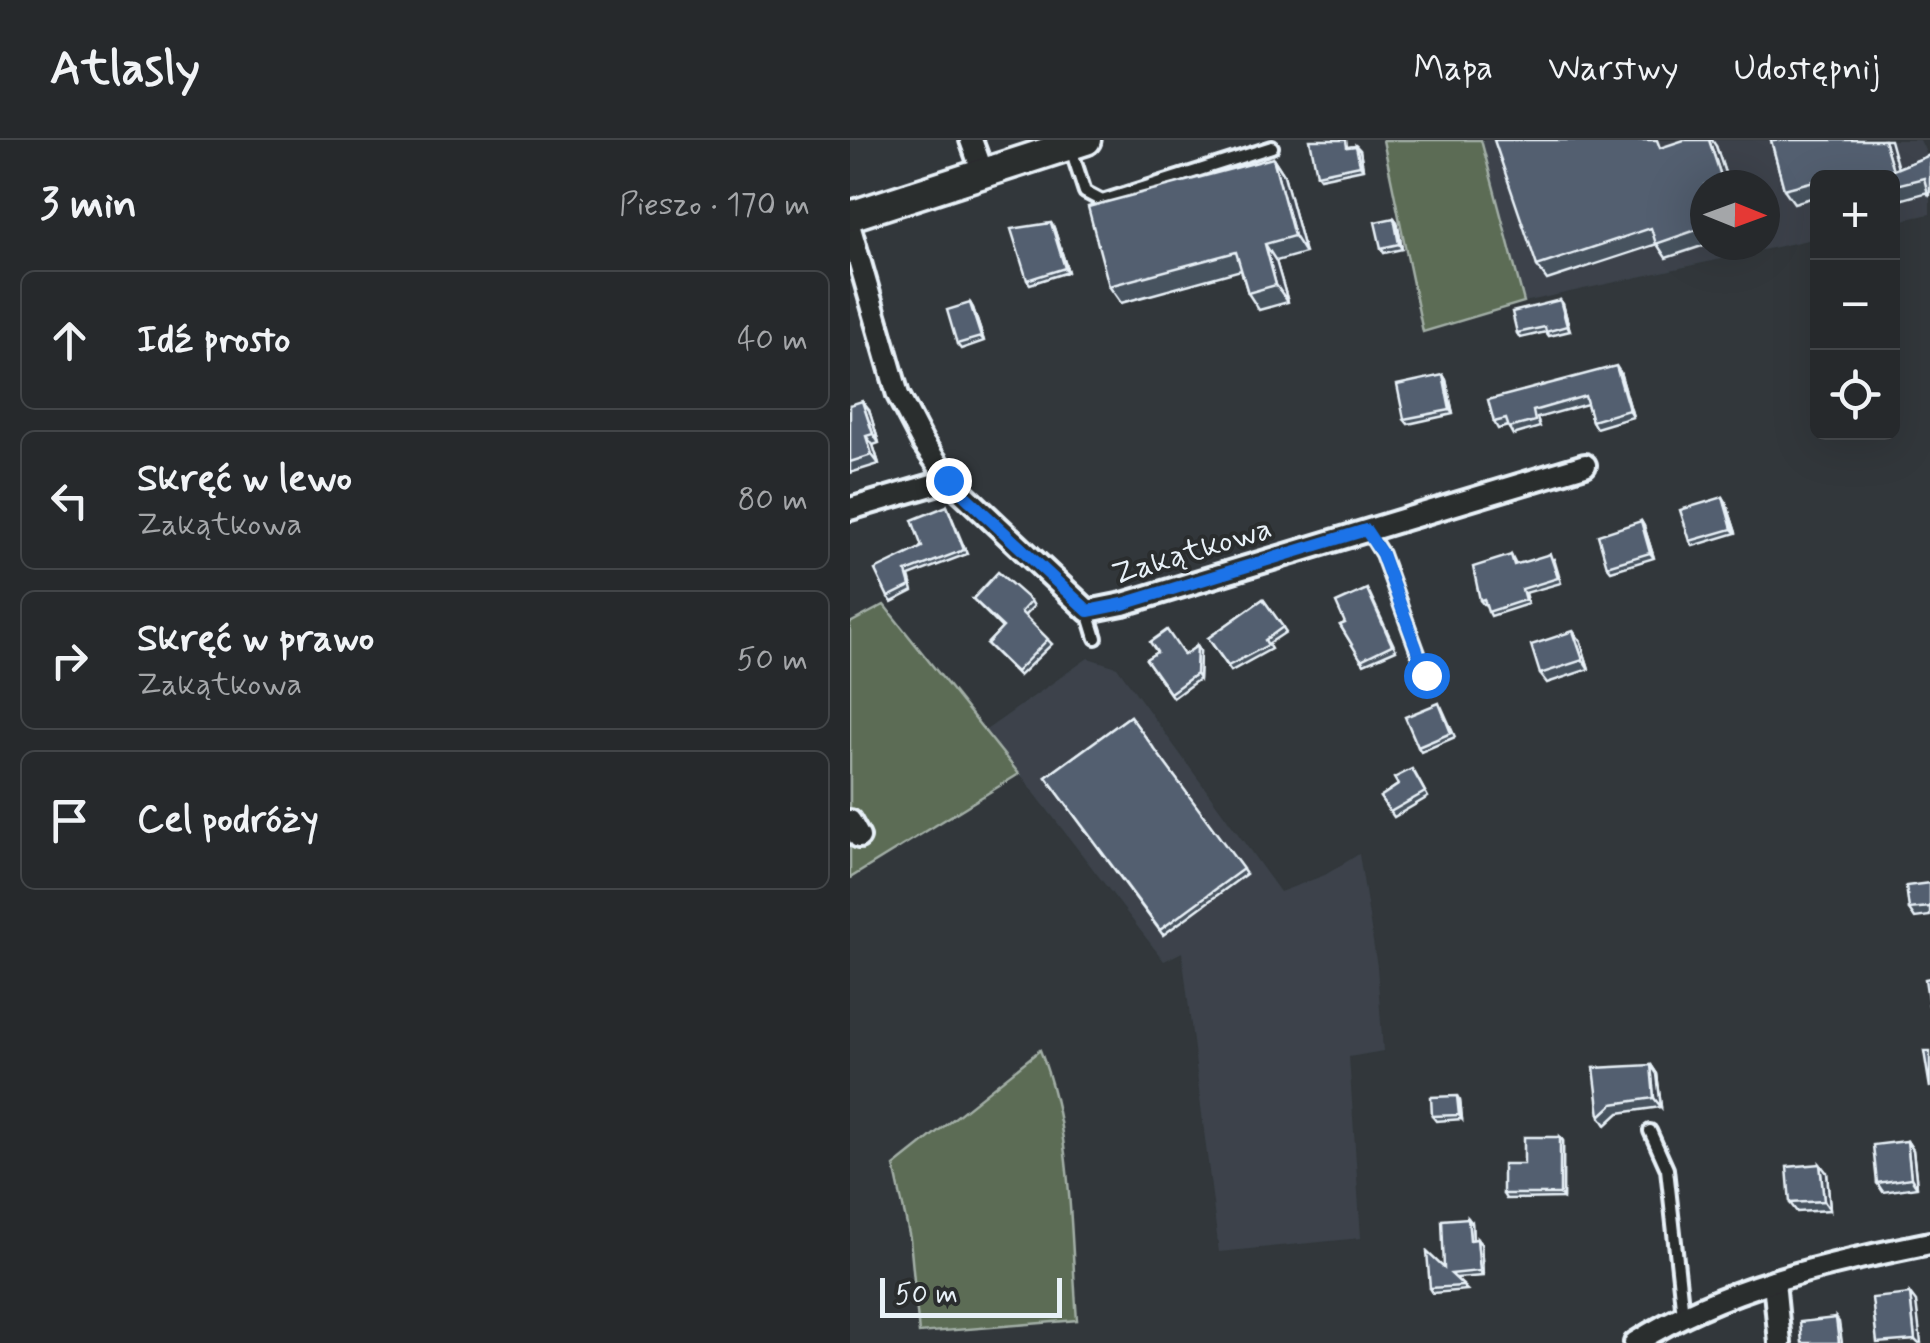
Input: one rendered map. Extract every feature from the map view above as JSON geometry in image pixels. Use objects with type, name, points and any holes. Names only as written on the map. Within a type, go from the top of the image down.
[{"type":"street","points":[[971,140],[983,174]]},
{"type":"street","points":[[850,216],[1078,143]]},
{"type":"street","name":"Zakątkowa","points":[[850,228],[898,395],[923,443],[948,480],[1088,611],[1123,604],[1585,465]]},
{"type":"street","points":[[850,509],[948,480]]},
{"type":"street","points":[[1635,1343],[1682,1315],[1774,1281],[1930,1243]]},
{"type":"street","points":[[1774,1281],[1780,1343]]},
{"type":"lane","points":[[1078,143],[1085,192],[1102,201],[1272,147]]},
{"type":"lane","points":[[1366,530],[1382,554],[1426,675]]},
{"type":"lane","points":[[1088,611],[1096,638]]},
{"type":"lane","points":[[1650,1131],[1667,1170],[1682,1315]]},
{"type":"shaded area","points":[[1481,140],[1920,140],[1930,161],[1930,214],[1900,220],[1900,170],[1810,170],[1810,240],[1780,246],[1780,170],[1690,170],[1690,260],[1716,260],[1524,302]]},
{"type":"shaded area","points":[[1088,658],[1117,667],[1280,892],[1325,875],[1359,854],[1377,967],[1383,1051],[1349,1057],[1361,1238],[1219,1252],[1182,952],[1164,961],[986,730]]},
{"type":"green space","points":[[1383,140],[1481,140],[1524,302],[1423,332]]},
{"type":"green space","points":[[884,605],[1019,774],[850,878],[850,846],[862,839],[850,818],[850,623]]},
{"type":"green space","points":[[1040,1050],[1059,1115],[1064,1149],[1077,1320],[919,1333],[910,1239],[894,1166]]},
{"type":"building","points":[[1310,140],[1346,140],[1347,147],[1356,146],[1360,165],[1317,174]]},
{"type":"building","points":[[1494,140],[1657,140],[1660,148],[1684,140],[1709,140],[1719,170],[1690,170],[1690,232],[1656,244],[1651,228],[1537,266]]},
{"type":"building","points":[[1771,140],[1884,140],[1893,170],[1810,170],[1810,182],[1784,189]]},
{"type":"building","points":[[1930,155],[1928,194],[1924,178],[1900,184],[1900,170],[1893,170]]},
{"type":"building","points":[[1273,158],[1294,236],[1265,244],[1276,285],[1248,293],[1236,252],[1109,286],[1088,207]]},
{"type":"building","points":[[1394,218],[1399,244],[1381,248],[1375,222]]},
{"type":"building","points":[[1051,223],[1065,268],[1027,280],[1011,229]]},
{"type":"building","points":[[1560,300],[1567,326],[1546,332],[1545,327],[1517,333],[1512,312]]},
{"type":"building","points":[[970,303],[981,337],[957,344],[947,310]]},
{"type":"building","points":[[1616,366],[1629,410],[1592,421],[1585,396],[1533,411],[1535,421],[1509,428],[1506,419],[1494,422],[1488,400]]},
{"type":"building","points":[[1443,375],[1450,410],[1404,419],[1397,385]]},
{"type":"building","points":[[862,401],[873,434],[866,436],[872,455],[850,462],[850,405]]},
{"type":"building","points":[[1723,497],[1732,529],[1690,541],[1680,510]]},
{"type":"building","points":[[947,506],[964,550],[906,572],[910,586],[888,597],[875,570],[922,547],[912,520]]},
{"type":"building","points":[[1641,521],[1650,553],[1607,566],[1598,535]]},
{"type":"building","points":[[1550,554],[1558,578],[1522,589],[1525,600],[1488,612],[1484,599],[1480,600],[1473,567],[1511,555],[1514,565]]},
{"type":"building","points":[[998,572],[1031,601],[1021,612],[1048,639],[1016,672],[987,644],[1003,627],[973,599]]},
{"type":"building","points":[[1367,589],[1392,645],[1361,660],[1340,625],[1345,623],[1336,603]]},
{"type":"building","points":[[1263,599],[1283,627],[1265,640],[1268,645],[1228,666],[1208,638]]},
{"type":"building","points":[[1167,630],[1184,655],[1197,646],[1196,674],[1170,693],[1146,659],[1157,652],[1150,642]]},
{"type":"building","points":[[1573,631],[1583,660],[1540,674],[1531,645]]},
{"type":"building","points":[[1439,703],[1451,733],[1418,747],[1405,717]]},
{"type":"building","points":[[1130,716],[1243,869],[1160,930],[1046,777]]},
{"type":"building","points":[[1412,769],[1425,792],[1390,812],[1380,797],[1398,785],[1394,778]]},
{"type":"building","points":[[1930,883],[1930,907],[1909,909],[1906,886]]},
{"type":"building","points":[[1930,978],[1930,1012],[1925,979]]},
{"type":"building","points":[[1924,1051],[1930,1051],[1930,1088]]},
{"type":"building","points":[[1651,1065],[1654,1098],[1613,1104],[1600,1116],[1594,1068]]},
{"type":"building","points":[[1457,1096],[1459,1115],[1432,1116],[1431,1097]]},
{"type":"building","points":[[1524,1137],[1560,1137],[1560,1194],[1503,1194],[1503,1164],[1524,1164]]},
{"type":"building","points":[[1907,1141],[1911,1178],[1877,1183],[1873,1145]]},
{"type":"building","points":[[1820,1164],[1824,1201],[1790,1203],[1787,1167]]},
{"type":"building","points":[[1468,1218],[1470,1240],[1477,1239],[1480,1271],[1451,1274],[1464,1286],[1430,1288],[1427,1252],[1444,1268],[1442,1220]]},
{"type":"building","points":[[1910,1294],[1915,1340],[1877,1343],[1872,1298]]},
{"type":"building","points":[[1836,1318],[1839,1343],[1802,1343],[1800,1322]]},
{"type":"route","points":[[948,480],[1088,611],[1099,611],[1366,530],[1382,554],[1426,675]]}]
